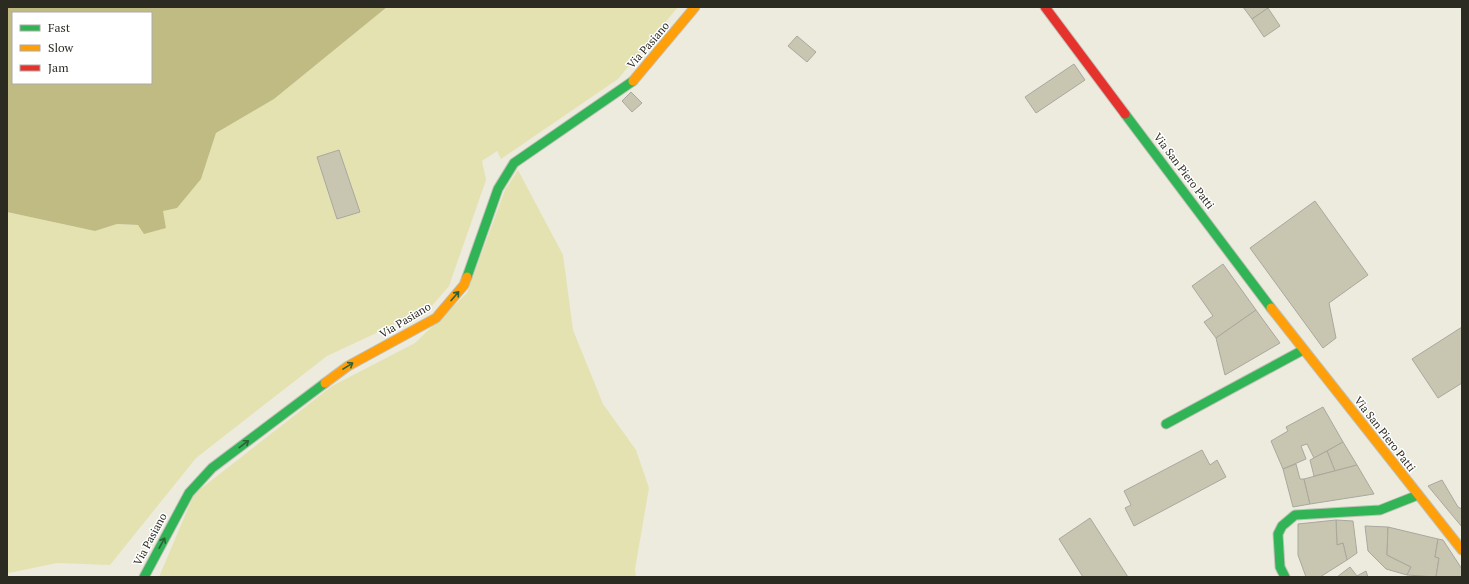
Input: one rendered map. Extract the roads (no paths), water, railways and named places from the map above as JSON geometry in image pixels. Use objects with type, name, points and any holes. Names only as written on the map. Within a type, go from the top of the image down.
[{"type":"street","name":"Via Pasiano","points":[[144,577],[189,493],[212,468],[348,366],[436,318],[464,285],[498,189],[514,163],[635,79],[695,7]]},
{"type":"street","name":"Via San Piero Patti","points":[[1045,7],[1303,350],[1462,550]]},
{"type":"street","points":[[1166,424],[1303,350]]},
{"type":"street","points":[[1285,577],[1280,567],[1278,534],[1282,526],[1295,515],[1380,510],[1418,495]]}]
